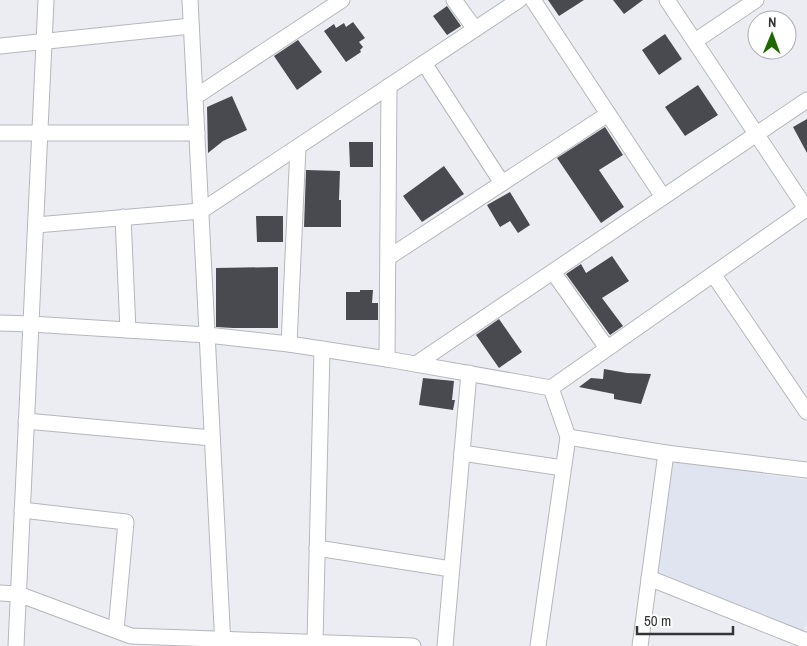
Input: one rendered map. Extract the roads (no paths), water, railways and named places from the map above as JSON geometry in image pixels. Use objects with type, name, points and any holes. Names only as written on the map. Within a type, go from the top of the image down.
[{"type":"street","points":[[16,646],[46,0]]},
{"type":"street","points":[[190,0],[222,642]]},
{"type":"street","points":[[195,96],[342,0]]},
{"type":"street","points":[[454,0],[475,29]]},
{"type":"street","points":[[36,225],[201,211],[519,0]]},
{"type":"street","points":[[533,0],[663,197]]},
{"type":"street","points":[[0,323],[207,335],[289,344],[550,388],[806,210],[667,0]]},
{"type":"street","points":[[695,41],[756,0]]},
{"type":"street","points":[[0,46],[191,26]]},
{"type":"street","points":[[424,63],[502,183]]},
{"type":"street","points":[[387,359],[389,86]]},
{"type":"street","points":[[416,364],[807,100]]},
{"type":"street","points":[[389,256],[608,114]]},
{"type":"street","points":[[0,133],[197,133]]},
{"type":"street","points":[[289,344],[298,147]]},
{"type":"street","points":[[123,218],[128,330]]},
{"type":"street","points":[[553,272],[607,348]]},
{"type":"street","points":[[713,274],[807,412]]},
{"type":"street","points":[[315,642],[322,349]]},
{"type":"street","points":[[445,646],[470,373]]},
{"type":"street","points":[[538,646],[568,437],[550,388]]},
{"type":"street","points":[[26,421],[212,438]]},
{"type":"street","points":[[568,437],[666,453],[807,470]]},
{"type":"street","points":[[462,453],[564,468]]},
{"type":"street","points":[[640,646],[666,453]]},
{"type":"street","points":[[22,510],[126,522],[116,630]]},
{"type":"street","points":[[317,548],[451,569]]},
{"type":"street","points":[[649,578],[807,641]]},
{"type":"street","points":[[0,593],[18,594],[132,636],[222,642],[315,642],[413,646]]}]
